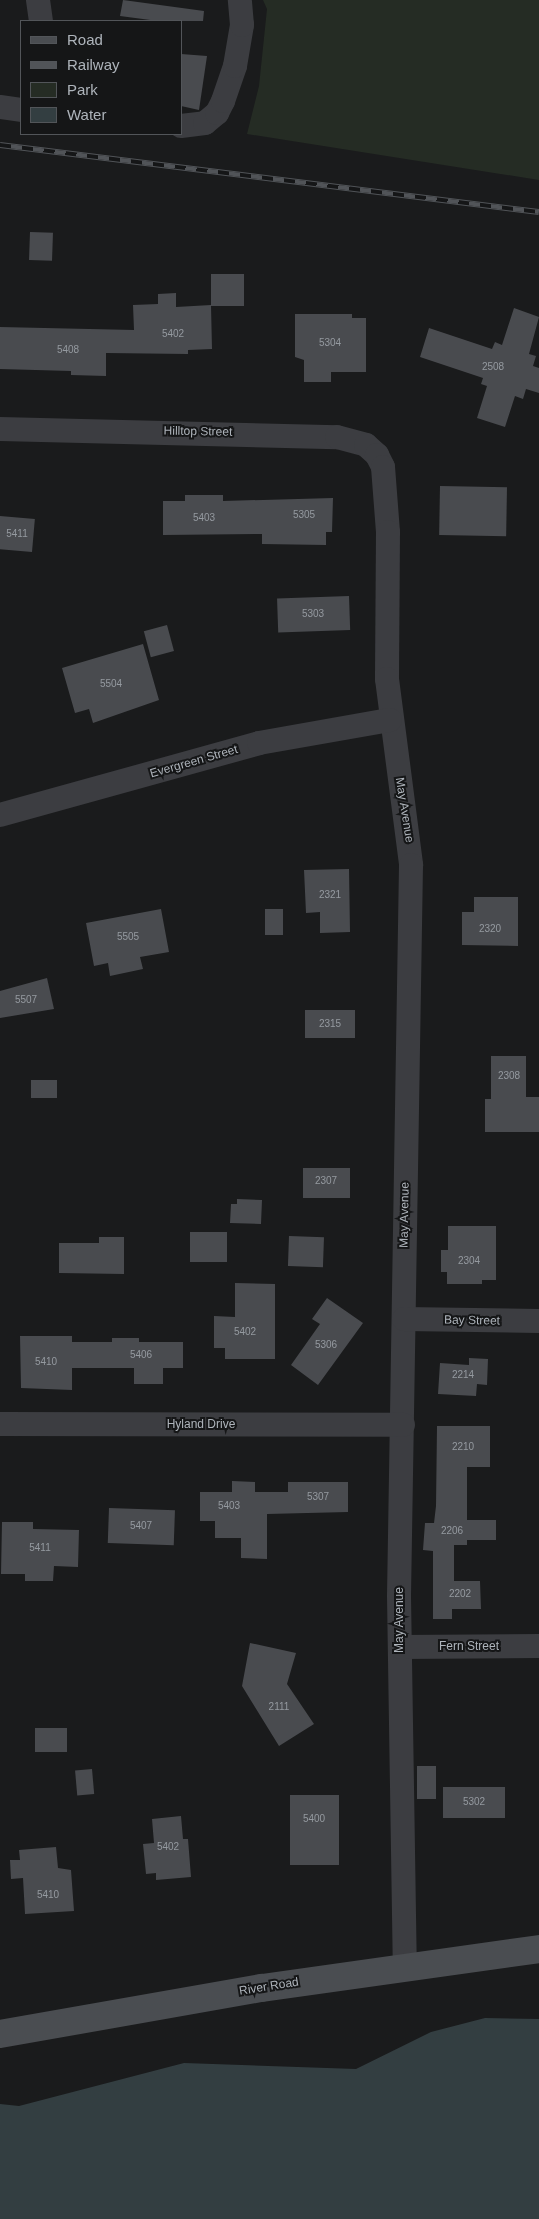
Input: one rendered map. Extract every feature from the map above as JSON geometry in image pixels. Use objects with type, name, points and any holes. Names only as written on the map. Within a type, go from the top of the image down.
[{"type":"street","points":[[38,0],[41,20]]},
{"type":"street","points":[[182,126],[205,123],[217,114],[223,101],[235,66],[242,25],[240,0]]},
{"type":"street","points":[[0,107],[20,110]]},
{"type":"street","name":"Hilltop Street","points":[[0,429],[337,437],[366,445],[377,455],[383,467]]},
{"type":"street","name":"May Avenue","points":[[383,467],[387,485],[386,649],[390,720],[406,814],[411,865],[400,1647],[405,1965]]},
{"type":"street","name":"Evergreen Street","points":[[0,816],[259,743],[390,720]]},
{"type":"street","name":"Bay Street","points":[[404,1319],[539,1321]]},
{"type":"street","name":"Hyland Drive","points":[[0,1424],[403,1426]]},
{"type":"street","name":"Fern Street","points":[[400,1647],[539,1646]]},
{"type":"street","name":"River Road","points":[[0,2034],[405,1965],[539,1948]]},
{"type":"green space","points":[[263,0],[539,0],[539,180],[247,134],[259,86],[267,9]]},
{"type":"water","points":[[485,2018],[539,2019],[539,2219],[0,2219],[0,2104],[19,2106],[184,2063],[356,2069],[431,2032]]},
{"type":"building","points":[[123,0],[204,11],[203,21],[150,20],[120,16]]},
{"type":"building","points":[[182,54],[207,56],[199,110],[182,106]]},
{"type":"building","points":[[30,232],[53,233],[52,261],[29,260]]},
{"type":"building","points":[[211,274],[244,274],[244,306],[211,306]]},
{"type":"building","points":[[176,293],[176,307],[211,305],[212,349],[188,350],[188,354],[106,353],[106,376],[71,375],[71,371],[0,369],[0,327],[134,330],[133,305],[158,304],[158,294]]},
{"type":"building","points":[[514,308],[539,317],[529,354],[536,356],[533,366],[539,368],[539,393],[526,389],[523,399],[515,396],[505,427],[477,418],[487,386],[481,384],[483,378],[420,357],[429,328],[492,349],[495,342],[502,345]]},
{"type":"building","points":[[295,314],[352,314],[352,318],[366,318],[366,372],[331,372],[331,382],[304,382],[304,360],[295,357]]},
{"type":"building","points":[[440,486],[507,487],[506,536],[439,535]]},
{"type":"building","points":[[185,495],[223,495],[223,501],[333,498],[332,532],[326,532],[326,545],[262,544],[262,534],[163,535],[163,501],[185,501]]},
{"type":"building","points":[[0,516],[35,519],[32,552],[0,549]]},
{"type":"building","points":[[349,596],[350,630],[278,632],[277,599]]},
{"type":"building","points":[[167,625],[174,651],[151,657],[144,631]]},
{"type":"building","points":[[143,644],[159,700],[93,723],[89,709],[75,713],[62,668]]},
{"type":"building","points":[[349,869],[350,932],[320,933],[320,912],[306,913],[304,870]]},
{"type":"building","points":[[474,897],[518,897],[518,946],[462,945],[462,912],[474,912]]},
{"type":"building","points":[[161,909],[169,952],[140,957],[143,969],[110,976],[108,963],[94,966],[86,923]]},
{"type":"building","points":[[265,909],[283,909],[283,935],[265,935]]},
{"type":"building","points":[[47,978],[54,1009],[0,1018],[0,991]]},
{"type":"building","points":[[305,1010],[355,1010],[355,1038],[305,1038]]},
{"type":"building","points":[[491,1056],[526,1056],[526,1097],[539,1097],[539,1132],[485,1132],[485,1099],[491,1099]]},
{"type":"building","points":[[31,1080],[57,1080],[57,1098],[31,1098]]},
{"type":"building","points":[[303,1168],[350,1168],[350,1198],[303,1198]]},
{"type":"building","points":[[237,1199],[262,1200],[261,1224],[230,1223],[231,1204],[237,1204]]},
{"type":"building","points":[[448,1226],[496,1226],[496,1280],[482,1280],[482,1284],[447,1284],[447,1272],[441,1272],[441,1250],[448,1250]]},
{"type":"building","points":[[190,1232],[227,1232],[227,1262],[190,1262]]},
{"type":"building","points":[[289,1236],[324,1237],[323,1267],[288,1266]]},
{"type":"building","points":[[99,1237],[124,1237],[124,1274],[59,1273],[59,1243],[99,1243]]},
{"type":"building","points":[[235,1283],[275,1284],[275,1359],[225,1359],[225,1348],[214,1348],[214,1316],[235,1317]]},
{"type":"building","points":[[327,1298],[363,1323],[318,1385],[291,1365],[320,1324],[312,1319]]},
{"type":"building","points":[[20,1336],[72,1336],[72,1342],[112,1342],[112,1338],[139,1338],[139,1342],[183,1342],[183,1368],[163,1368],[163,1384],[134,1384],[134,1368],[72,1368],[72,1390],[21,1388]]},
{"type":"building","points":[[469,1358],[488,1359],[487,1385],[477,1384],[476,1396],[438,1394],[440,1363],[469,1365]]},
{"type":"building","points":[[437,1426],[490,1426],[490,1467],[467,1467],[467,1520],[496,1520],[496,1540],[467,1540],[467,1545],[454,1545],[454,1581],[480,1581],[481,1609],[452,1609],[452,1619],[433,1619],[433,1551],[423,1550],[425,1523],[434,1523],[436,1506]]},
{"type":"building","points":[[232,1481],[255,1482],[255,1492],[288,1492],[288,1482],[348,1482],[348,1512],[267,1514],[267,1559],[241,1558],[241,1538],[215,1538],[215,1521],[200,1521],[200,1492],[232,1492]]},
{"type":"building","points":[[109,1508],[175,1510],[174,1545],[108,1543]]},
{"type":"building","points":[[2,1522],[33,1522],[33,1529],[79,1530],[78,1567],[54,1566],[53,1581],[25,1581],[25,1574],[1,1574]]},
{"type":"building","points":[[250,1643],[296,1653],[287,1684],[314,1724],[279,1746],[242,1686]]},
{"type":"building","points":[[35,1728],[67,1728],[67,1752],[35,1752]]},
{"type":"building","points":[[417,1766],[436,1766],[436,1799],[417,1799]]},
{"type":"building","points":[[92,1769],[94,1794],[77,1795],[75,1770]]},
{"type":"building","points":[[443,1787],[505,1787],[505,1818],[443,1818]]},
{"type":"building","points":[[290,1795],[339,1795],[339,1865],[290,1865]]},
{"type":"building","points":[[181,1816],[183,1839],[188,1839],[191,1877],[156,1880],[156,1873],[146,1874],[143,1844],[154,1843],[152,1819]]},
{"type":"building","points":[[56,1847],[58,1868],[71,1870],[74,1911],[25,1914],[23,1878],[11,1879],[10,1860],[20,1860],[19,1850]]},
{"type":"railway","points":[[0,145],[539,212]]}]
